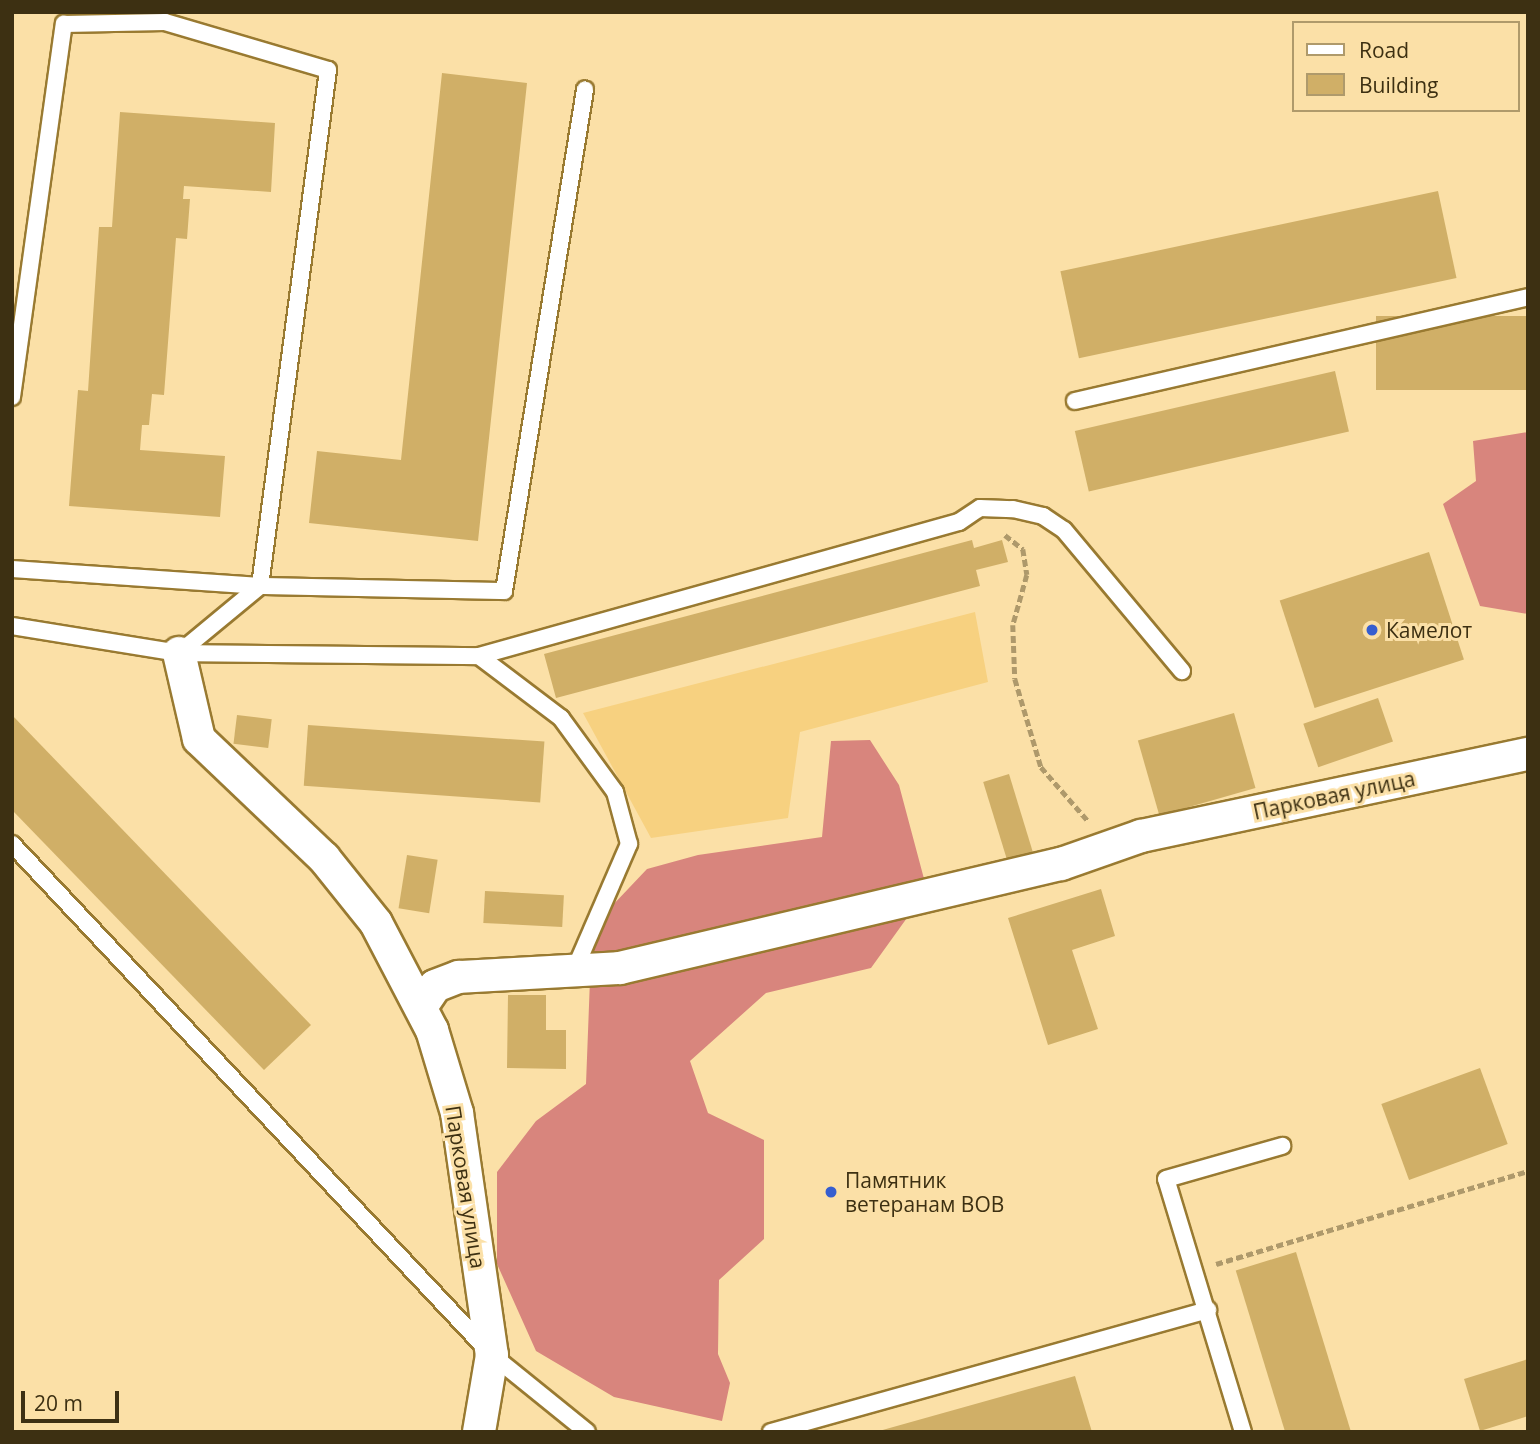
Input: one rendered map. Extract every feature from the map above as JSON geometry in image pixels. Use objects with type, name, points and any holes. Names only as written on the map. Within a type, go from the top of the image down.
[{"type":"street","name":"Парковая улица","points":[[179,653],[199,739],[324,858],[376,923],[421,1007],[457,1113],[492,1355],[479,1432]]},
{"type":"street","name":"Парковая улица","points":[[421,1007],[435,986],[459,977],[620,968],[1061,864],[1141,836],[1528,754]]},
{"type":"lane","points":[[12,397],[64,24],[165,22],[328,70],[260,586],[179,653]]},
{"type":"lane","points":[[12,569],[260,586],[504,591],[584,90]]},
{"type":"lane","points":[[1075,401],[1528,297]]},
{"type":"lane","points":[[12,626],[179,653],[479,656],[959,522],[980,508],[1013,509],[1043,516],[1064,530],[1182,671]]},
{"type":"lane","points":[[479,656],[561,718],[615,792],[629,844],[574,971]]},
{"type":"lane","points":[[12,844],[492,1355],[587,1432]]},
{"type":"lane","points":[[1243,1432],[1166,1179],[1282,1146]]},
{"type":"lane","points":[[771,1432],[1208,1310]]},
{"type":"path","points":[[972,513],[1023,550],[1027,575],[1013,625],[1016,679],[1041,767],[1110,847]]},
{"type":"path","points":[[1195,1270],[1528,1171]]},
{"type":"shaded area","points":[[1528,432],[1528,614],[1480,606],[1443,504],[1476,481],[1473,441]]},
{"type":"shaded area","points":[[975,612],[988,682],[800,732],[788,818],[651,838],[583,713]]},
{"type":"shaded area","points":[[870,740],[899,785],[927,890],[871,968],[766,993],[690,1061],[708,1113],[764,1140],[764,1239],[719,1280],[718,1354],[730,1383],[722,1421],[614,1397],[536,1351],[497,1264],[497,1172],[536,1121],[586,1084],[592,927],[647,869],[698,855],[822,837],[831,741]]},
{"type":"building","points":[[442,73],[527,83],[478,541],[309,523],[317,451],[401,460]]},
{"type":"building","points":[[120,112],[275,123],[271,192],[184,186],[183,199],[190,199],[187,239],[176,238],[164,395],[152,394],[149,425],[142,425],[140,450],[225,456],[220,517],[69,506],[78,390],[88,391],[99,227],[112,227]]},
{"type":"building","points":[[1438,191],[1457,278],[1079,358],[1060,271]]},
{"type":"building","points":[[1376,316],[1528,316],[1528,390],[1376,390]]},
{"type":"building","points":[[1335,371],[1349,431],[1089,491],[1075,431]]},
{"type":"building","points":[[972,540],[974,548],[1002,540],[1008,562],[976,570],[980,586],[556,698],[544,654]]},
{"type":"building","name":"Камелот","points":[[1429,552],[1464,659],[1315,708],[1280,601]]},
{"type":"building","points":[[1378,698],[1393,741],[1318,767],[1303,724]]},
{"type":"building","points":[[1234,713],[1255,788],[1159,816],[1138,741]]},
{"type":"building","points":[[12,715],[311,1025],[264,1070],[12,810]]},
{"type":"building","points":[[237,715],[272,719],[268,748],[233,744]]},
{"type":"building","points":[[308,725],[544,742],[540,802],[304,786]]},
{"type":"building","points":[[1009,774],[1033,852],[1007,860],[983,782]]},
{"type":"building","points":[[407,855],[438,860],[429,913],[399,908]]},
{"type":"building","points":[[1101,889],[1115,936],[1072,950],[1098,1029],[1048,1045],[1008,918]]},
{"type":"building","points":[[485,891],[564,895],[562,927],[483,923]]},
{"type":"building","points":[[508,995],[546,995],[546,1030],[566,1030],[566,1069],[507,1068]]},
{"type":"building","points":[[1480,1068],[1508,1144],[1409,1180],[1381,1104]]},
{"type":"building","points":[[1296,1252],[1351,1432],[1285,1432],[1236,1270]]},
{"type":"building","points":[[1528,1359],[1528,1416],[1480,1431],[1464,1379]]},
{"type":"building","points":[[1075,1376],[1092,1432],[879,1432],[879,1431]]},
{"type":"place","name":"Камелот","points":[[1372,630]]},
{"type":"place","name":"Памятник ветеранам ВОВ","points":[[831,1192]]}]
